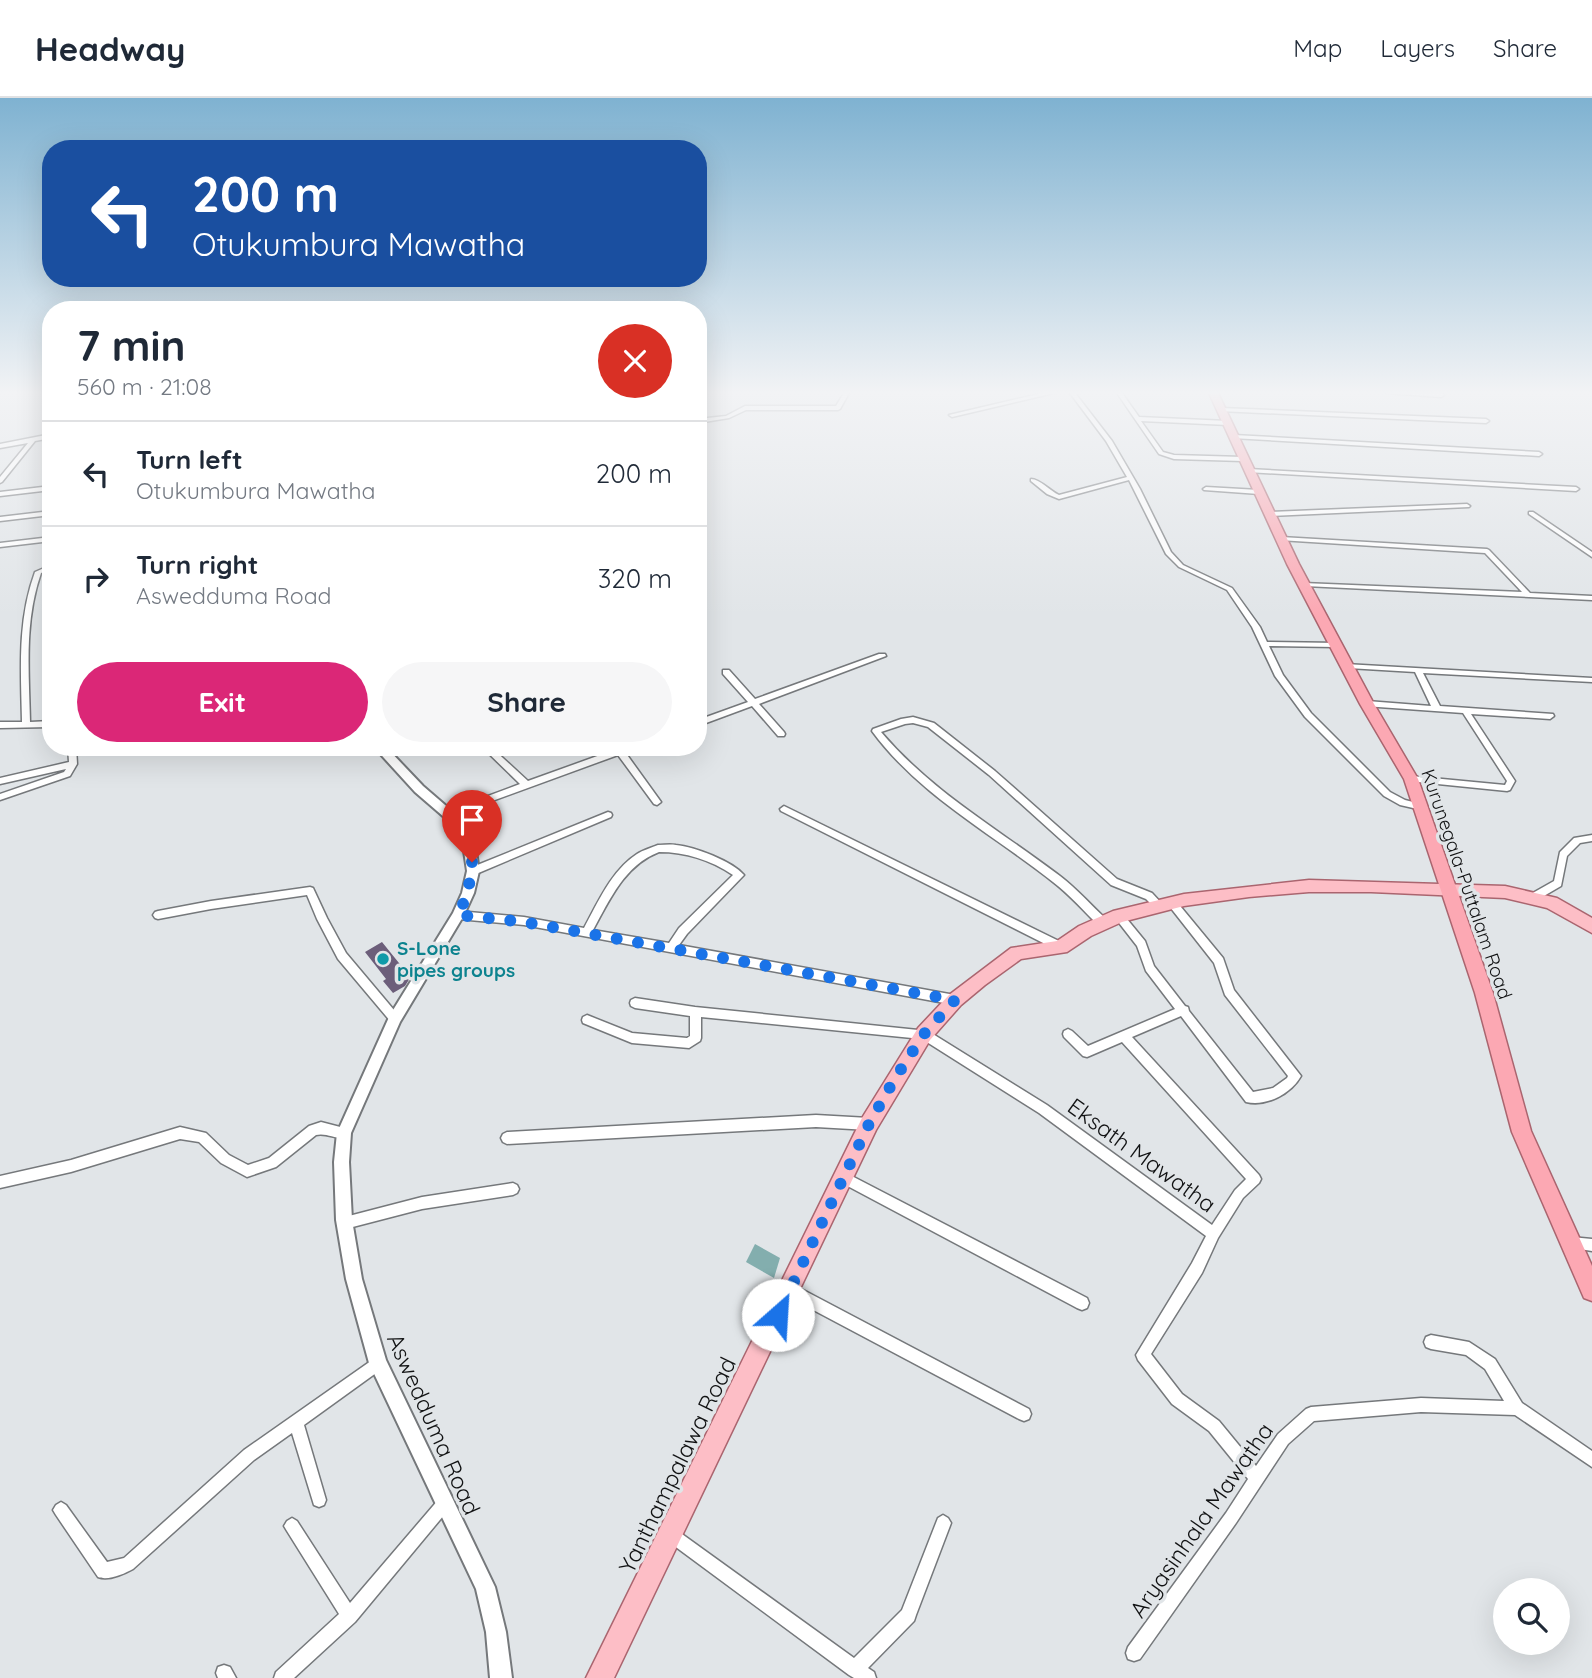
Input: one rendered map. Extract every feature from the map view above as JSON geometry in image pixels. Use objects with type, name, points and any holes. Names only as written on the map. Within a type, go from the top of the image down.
[{"type":"highway","name":"Kurunegala-Puttalam Road","points":[[1247,467],[1281,539],[1367,704],[1411,779],[1484,993],[1522,1132],[1592,1290]]},
{"type":"main road","name":"Yanthampalawa Road","points":[[600,1678],[869,1124],[924,1034],[955,1000],[1017,953],[1061,947],[1111,920],[1166,905],[1249,891],[1309,886],[1450,888],[1534,897],[1559,906],[1592,926]]},
{"type":"street","points":[[0,481],[11,467]]},
{"type":"street","points":[[1123,467],[1168,553],[1181,566],[1230,589],[1264,644],[1279,676],[1308,715],[1362,772],[1394,799],[1422,807]]},
{"type":"street","points":[[1249,471],[1576,489]]},
{"type":"street","points":[[1033,480],[1049,493],[1059,496],[1129,478]]},
{"type":"street","points":[[0,494],[42,489]]},
{"type":"street","points":[[1206,489],[1259,492]]},
{"type":"street","points":[[1269,514],[1468,506]]},
{"type":"street","points":[[1531,513],[1592,555]]},
{"type":"street","points":[[0,519],[42,514]]},
{"type":"street","points":[[1281,539],[1487,551],[1528,595]]},
{"type":"street","points":[[0,545],[42,540]]},
{"type":"street","points":[[26,725],[27,626],[31,591],[38,572],[42,570]]},
{"type":"street","points":[[1305,584],[1592,598]]},
{"type":"street","points":[[1264,644],[1336,645]]},
{"type":"street","points":[[707,720],[882,656]]},
{"type":"street","points":[[1348,666],[1592,680]]},
{"type":"street","points":[[1418,671],[1437,709]]},
{"type":"street","points":[[726,672],[781,734]]},
{"type":"street","points":[[1367,704],[1550,716]]},
{"type":"street","points":[[1411,779],[1507,788],[1511,781],[1465,710]]},
{"type":"street","points":[[913,720],[931,725],[992,774],[1114,882],[1166,905],[1219,961],[1229,992],[1295,1076],[1289,1087],[1268,1096],[1250,1097],[1150,968],[1141,944],[1111,920],[934,787],[888,747],[876,731],[913,720]]},
{"type":"street","points":[[0,725],[42,724]]},
{"type":"street","points":[[0,797],[67,774],[73,764],[73,756]]},
{"type":"street","points":[[388,756],[448,814],[470,851],[473,871],[608,815]]},
{"type":"street","points":[[496,756],[527,785]]},
{"type":"street","points":[[448,814],[600,756]]},
{"type":"street","points":[[623,756],[657,802]]},
{"type":"street","points":[[0,780],[73,764]]},
{"type":"street","points":[[784,809],[935,887],[1061,947]]},
{"type":"street","points":[[1534,897],[1558,883],[1563,855],[1577,839],[1592,838]]},
{"type":"street","points":[[586,933],[612,889],[636,856],[669,845],[681,847],[739,875],[683,931],[671,948]]},
{"type":"street","name":"Aswedduma Road","points":[[473,871],[468,893],[458,915],[395,1019],[344,1133],[342,1153],[345,1223],[360,1300],[379,1363],[485,1587],[493,1610],[501,1678]]},
{"type":"street","points":[[158,915],[310,891],[321,919],[342,956],[395,1019]]},
{"type":"street","points":[[458,915],[511,920],[955,1000]]},
{"type":"street","points":[[635,1003],[695,1012],[924,1034]]},
{"type":"street","points":[[1068,1034],[1087,1052],[1184,1010]]},
{"type":"street","points":[[587,1020],[632,1038],[689,1043],[696,1038],[695,1012]]},
{"type":"street","name":"Eksath Mawatha","points":[[924,1034],[1043,1109],[1214,1234],[1197,1268],[1143,1355],[1177,1399],[1213,1426],[1257,1479]]},
{"type":"street","points":[[1125,1037],[1255,1179],[1239,1194],[1214,1234]]},
{"type":"street","points":[[507,1138],[816,1121],[869,1124]]},
{"type":"street","points":[[0,1182],[71,1166],[180,1133],[202,1137],[225,1159],[247,1171],[272,1163],[313,1130],[321,1128],[344,1133]]},
{"type":"street","points":[[844,1178],[1082,1303]]},
{"type":"street","points":[[345,1223],[422,1203],[513,1189]]},
{"type":"street","points":[[1570,1243],[1592,1245]]},
{"type":"street","points":[[790,1290],[1024,1414]]},
{"type":"street","points":[[1431,1342],[1469,1349],[1490,1364],[1517,1408],[1592,1460]]},
{"type":"street","points":[[61,1510],[104,1572],[128,1564],[249,1455],[379,1363]]},
{"type":"street","name":"Aryasinhala Mawatha","points":[[1134,1653],[1283,1439],[1311,1414],[1421,1405],[1517,1408]]},
{"type":"street","points":[[296,1423],[319,1500]]},
{"type":"street","points":[[282,1678],[349,1616],[444,1504]]},
{"type":"street","points":[[670,1534],[861,1673],[908,1615],[943,1523]]},
{"type":"street","points":[[292,1526],[349,1616]]},
{"type":"water","points":[[755,1244],[780,1258],[774,1278],[746,1262]]},
{"type":"building","points":[[382,942],[403,968],[407,965],[413,973],[405,986],[393,993],[383,981],[386,979],[365,952]]},
{"type":"place","name":"S-Lone pipes groups","points":[[383,959]]},
{"type":"route","points":[[472,862],[473,871],[468,893],[458,915],[524,922],[955,1000],[909,1055],[869,1124],[778,1315]]}]
